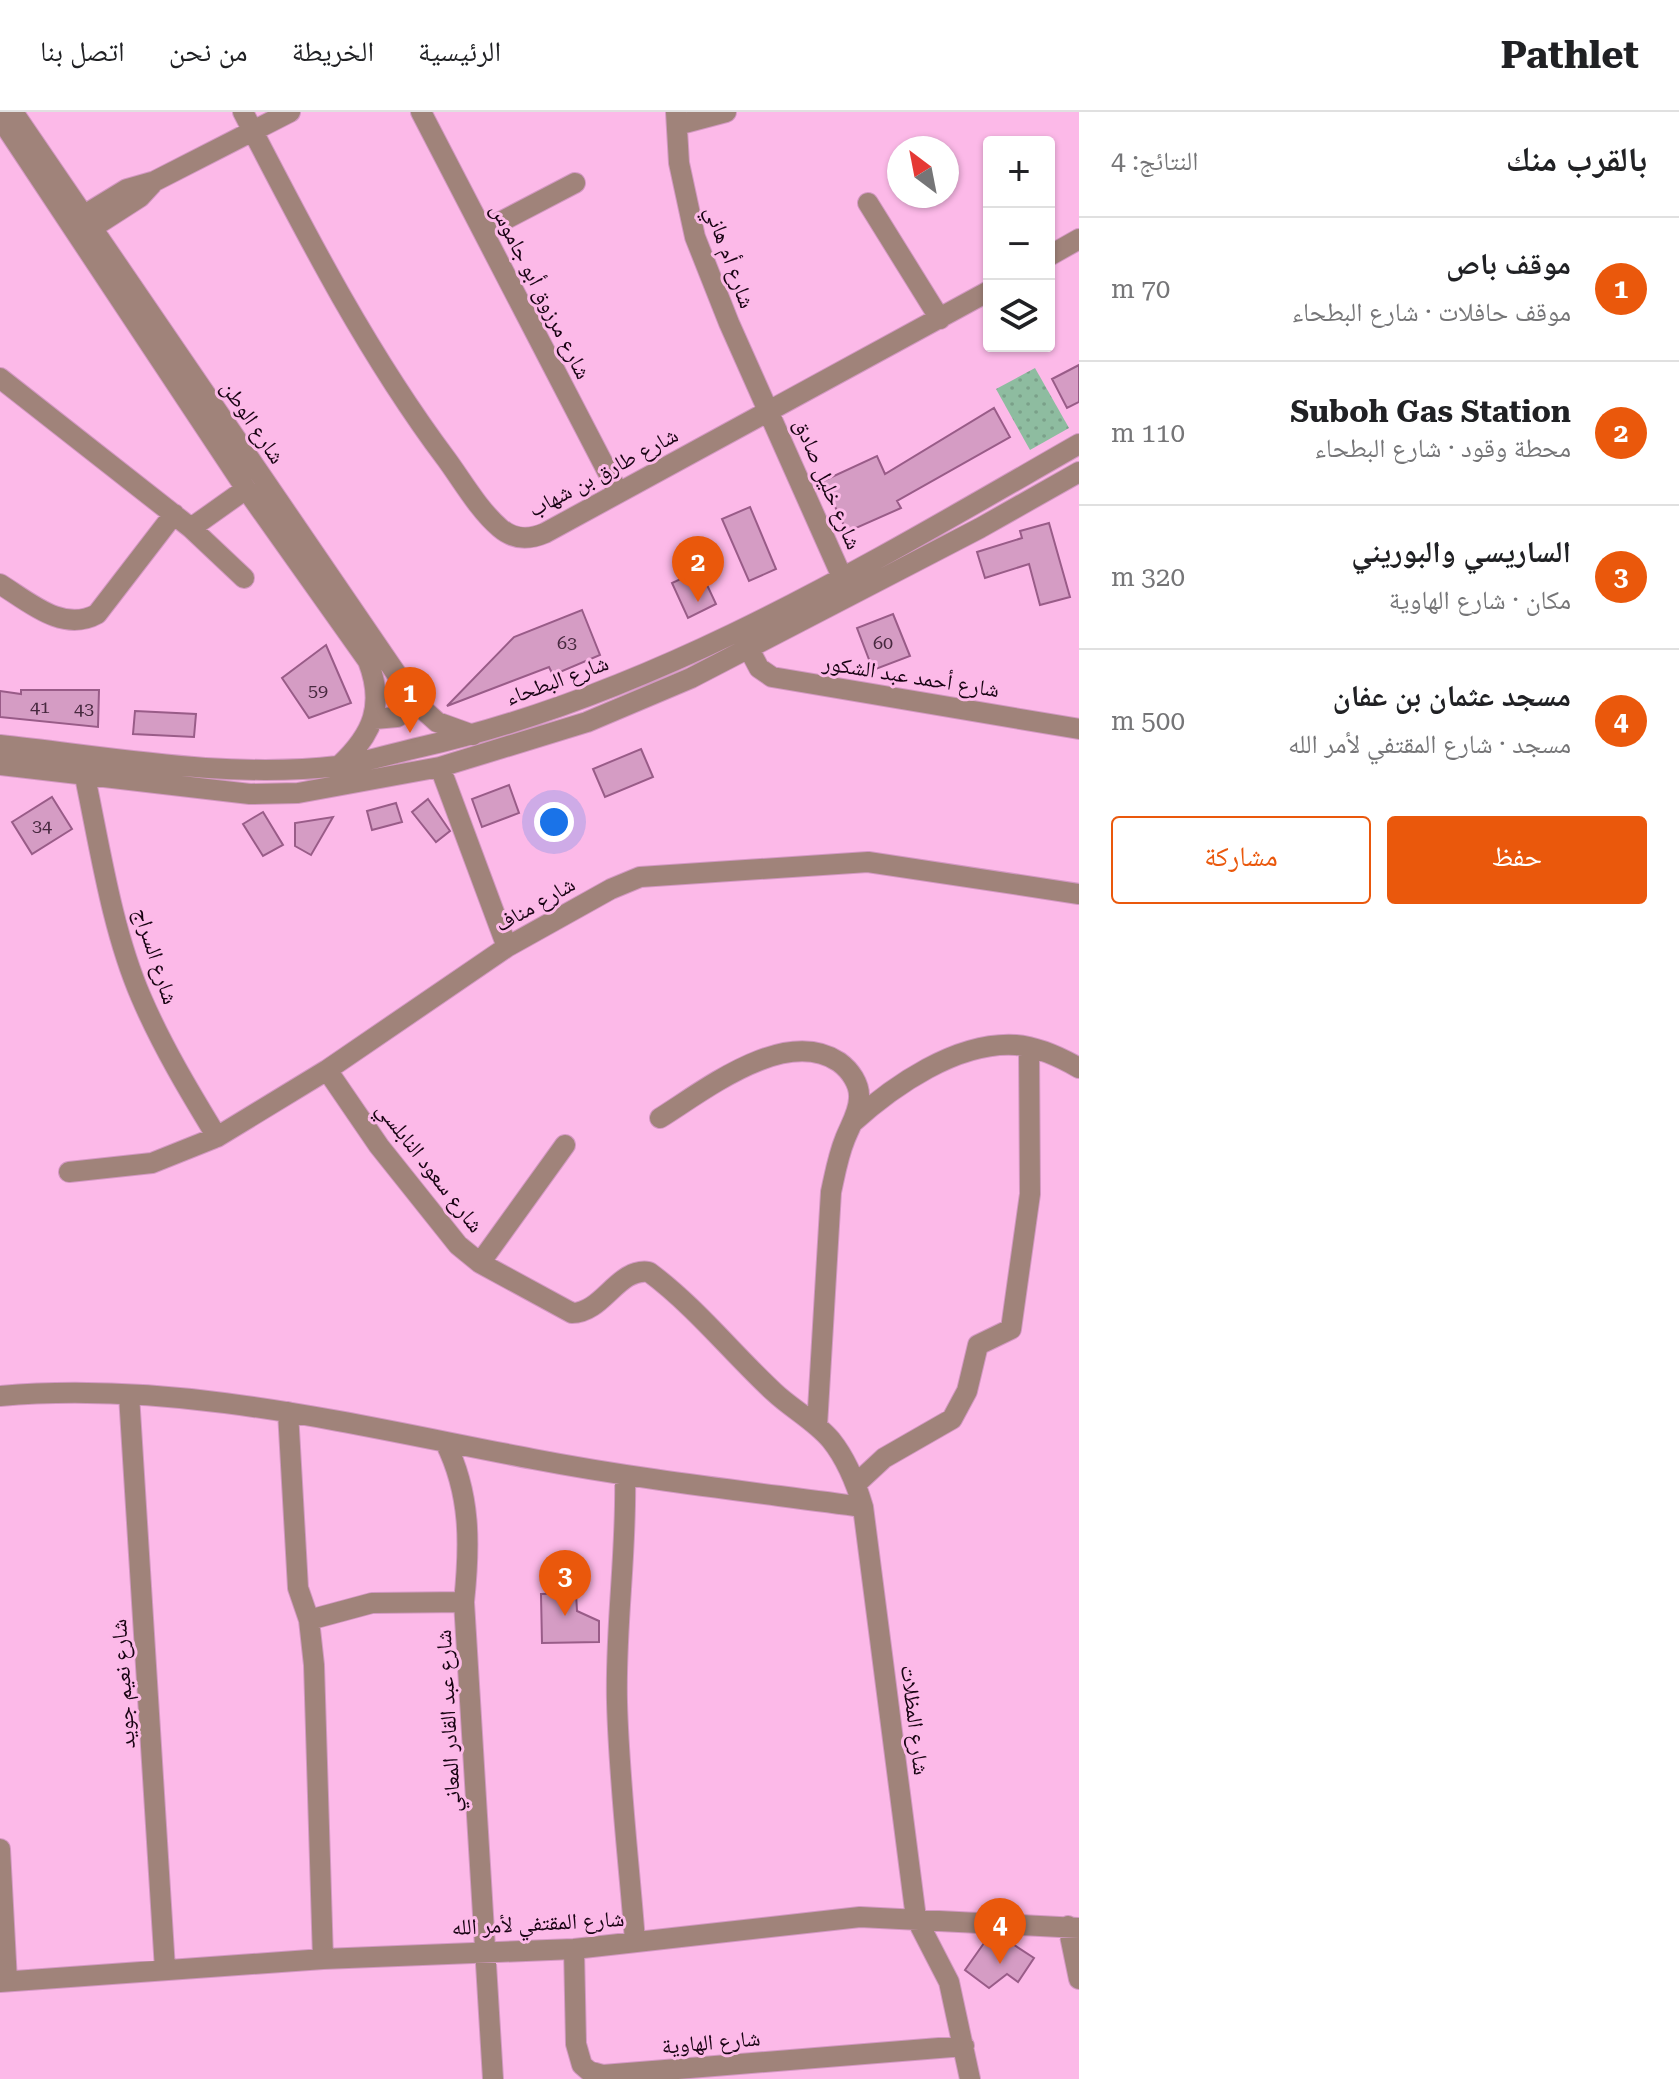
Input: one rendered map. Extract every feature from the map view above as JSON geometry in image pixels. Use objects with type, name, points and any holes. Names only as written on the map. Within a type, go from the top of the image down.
[{"type":"street","name":"شارع طارق بن شهاب","points":[[243,112],[355,325],[427,434],[500,529],[513,536],[535,537],[983,294]]},
{"type":"street","points":[[81,226],[127,189],[155,181],[290,112]]},
{"type":"street","name":"شارع مرزوق أبو جاموس","points":[[421,112],[618,492]]},
{"type":"street","points":[[676,118],[726,112]]},
{"type":"street","name":"شارع أم هاني","points":[[676,118],[684,197],[695,237],[729,323],[770,410]]},
{"type":"street","name":"شارع الوطن","points":[[6,121],[417,704],[437,722],[473,735]]},
{"type":"street","points":[[483,231],[575,183]]},
{"type":"street","points":[[868,203],[940,319]]},
{"type":"street","name":"شارع الوطن","points":[[81,226],[246,489],[368,661],[377,689],[374,719]]},
{"type":"street","points":[[1055,253],[1079,239]]},
{"type":"street","points":[[0,378],[174,514],[244,578]]},
{"type":"street","name":"شارع خليل صادق","points":[[770,410],[842,577]]},
{"type":"street","name":"شارع البطحاء","points":[[0,745],[236,770],[340,765],[473,735],[620,683],[842,577],[1079,444]]},
{"type":"street","name":"شارع البطحاء","points":[[0,765],[250,794],[298,793],[440,767],[587,722],[749,649],[1079,472]]},
{"type":"street","points":[[191,528],[246,489]]},
{"type":"street","points":[[0,584],[49,614],[71,622],[84,622],[97,614],[174,514]]},
{"type":"street","name":"شارع أحمد عبد الشكور","points":[[749,649],[759,668],[772,677],[1079,729]]},
{"type":"street","points":[[340,765],[360,746],[374,719],[397,717],[417,704]]},
{"type":"street","points":[[440,767],[507,947]]},
{"type":"street","name":"شارع السراج","points":[[85,777],[103,864],[140,995],[173,1065],[217,1137]]},
{"type":"street","name":"شارع مناف","points":[[69,1172],[152,1163],[217,1137],[327,1070],[507,947],[625,882],[661,874],[868,862],[1079,894]]},
{"type":"street","points":[[856,1484],[884,1458],[952,1419],[963,1401],[978,1345],[1011,1329],[1030,1194],[1029,1047]]},
{"type":"street","points":[[852,1123],[893,1090],[931,1068],[985,1048],[1029,1047],[1079,1068]]},
{"type":"street","points":[[660,1118],[757,1060],[799,1052],[826,1056],[850,1072],[859,1097],[831,1192],[817,1426]]},
{"type":"street","name":"شارع سعود النابلسي","points":[[327,1070],[439,1225],[480,1263],[572,1313],[587,1311],[632,1273],[649,1272],[712,1328],[773,1391]]},
{"type":"street","points":[[480,1263],[565,1145]]},
{"type":"street","name":"شارع المظلات","points":[[773,1391],[817,1426],[840,1452],[856,1484],[863,1507],[916,1918],[949,1982],[970,2079]]},
{"type":"street","points":[[0,1396],[78,1392],[288,1412],[625,1475],[863,1507]]},
{"type":"street","name":"شارع نعيم جويد","points":[[129,1395],[165,1969]]},
{"type":"street","points":[[288,1412],[298,1588],[309,1620],[323,1959]]},
{"type":"street","points":[[445,1442],[464,1485],[469,1551],[464,1602]]},
{"type":"street","points":[[625,1475],[626,1533],[618,1632],[617,1704],[635,1941]]},
{"type":"street","name":"شارع عبد القادر المعاني","points":[[309,1620],[372,1603],[464,1602],[493,2079]]},
{"type":"street","points":[[0,1849],[4,1982]]},
{"type":"street","name":"شارع المقتفي لأمر الله","points":[[4,1982],[323,1959],[484,1950],[574,1949],[860,1917],[1073,1927]]},
{"type":"street","points":[[1073,1927],[1079,1979]]},
{"type":"street","name":"شارع الهاوية","points":[[574,1949],[578,2055],[589,2071],[603,2075],[964,2046]]},
{"type":"green space","points":[[1035,368],[1069,428],[1030,450],[996,389]]},
{"type":"building","points":[[1079,365],[1079,402],[1067,408],[1052,379]]},
{"type":"building","points":[[994,408],[1010,437],[897,501],[901,508],[847,532],[823,481],[877,456],[885,474]]},
{"type":"building","points":[[750,507],[776,569],[749,581],[722,519]]},
{"type":"building","points":[[1049,523],[1070,597],[1040,605],[1029,564],[985,578],[977,552],[1022,538],[1020,531]]},
{"type":"building","points":[[700,570],[716,604],[688,618],[672,583]]},
{"type":"building","points":[[582,610],[600,655],[553,675],[549,667],[447,706],[514,637]]},
{"type":"building","points":[[893,614],[910,656],[873,670],[857,628]]},
{"type":"building","points":[[326,645],[351,703],[309,718],[282,678]]},
{"type":"building","points":[[21,690],[99,690],[98,727],[0,717],[0,691],[21,694]]},
{"type":"building","points":[[135,711],[196,714],[194,737],[133,734]]},
{"type":"building","points":[[641,749],[653,777],[605,797],[593,769]]},
{"type":"building","points":[[509,785],[519,813],[482,827],[472,799]]},
{"type":"building","points":[[52,797],[72,829],[32,854],[12,822]]},
{"type":"building","points":[[428,799],[450,831],[436,842],[412,812]]},
{"type":"building","points":[[396,803],[402,822],[372,830],[367,811]]},
{"type":"building","points":[[263,812],[283,845],[263,856],[243,824]]},
{"type":"building","points":[[333,817],[311,855],[295,846],[295,823]]},
{"type":"building","points":[[576,1593],[577,1611],[599,1621],[599,1642],[542,1643],[541,1594]]},
{"type":"building","points":[[989,1936],[1002,1937],[1034,1958],[1018,1982],[1007,1974],[989,1988],[965,1970]]},
{"type":"place","name":"Suboh Gas Station","points":[[698,602]]},
{"type":"place","name":"موقف باص","points":[[410,733]]},
{"type":"place","name":"الساريسي والبوريني","points":[[565,1616]]},
{"type":"place","name":"مسجد عثمان بن عفان","points":[[1000,1964]]}]
